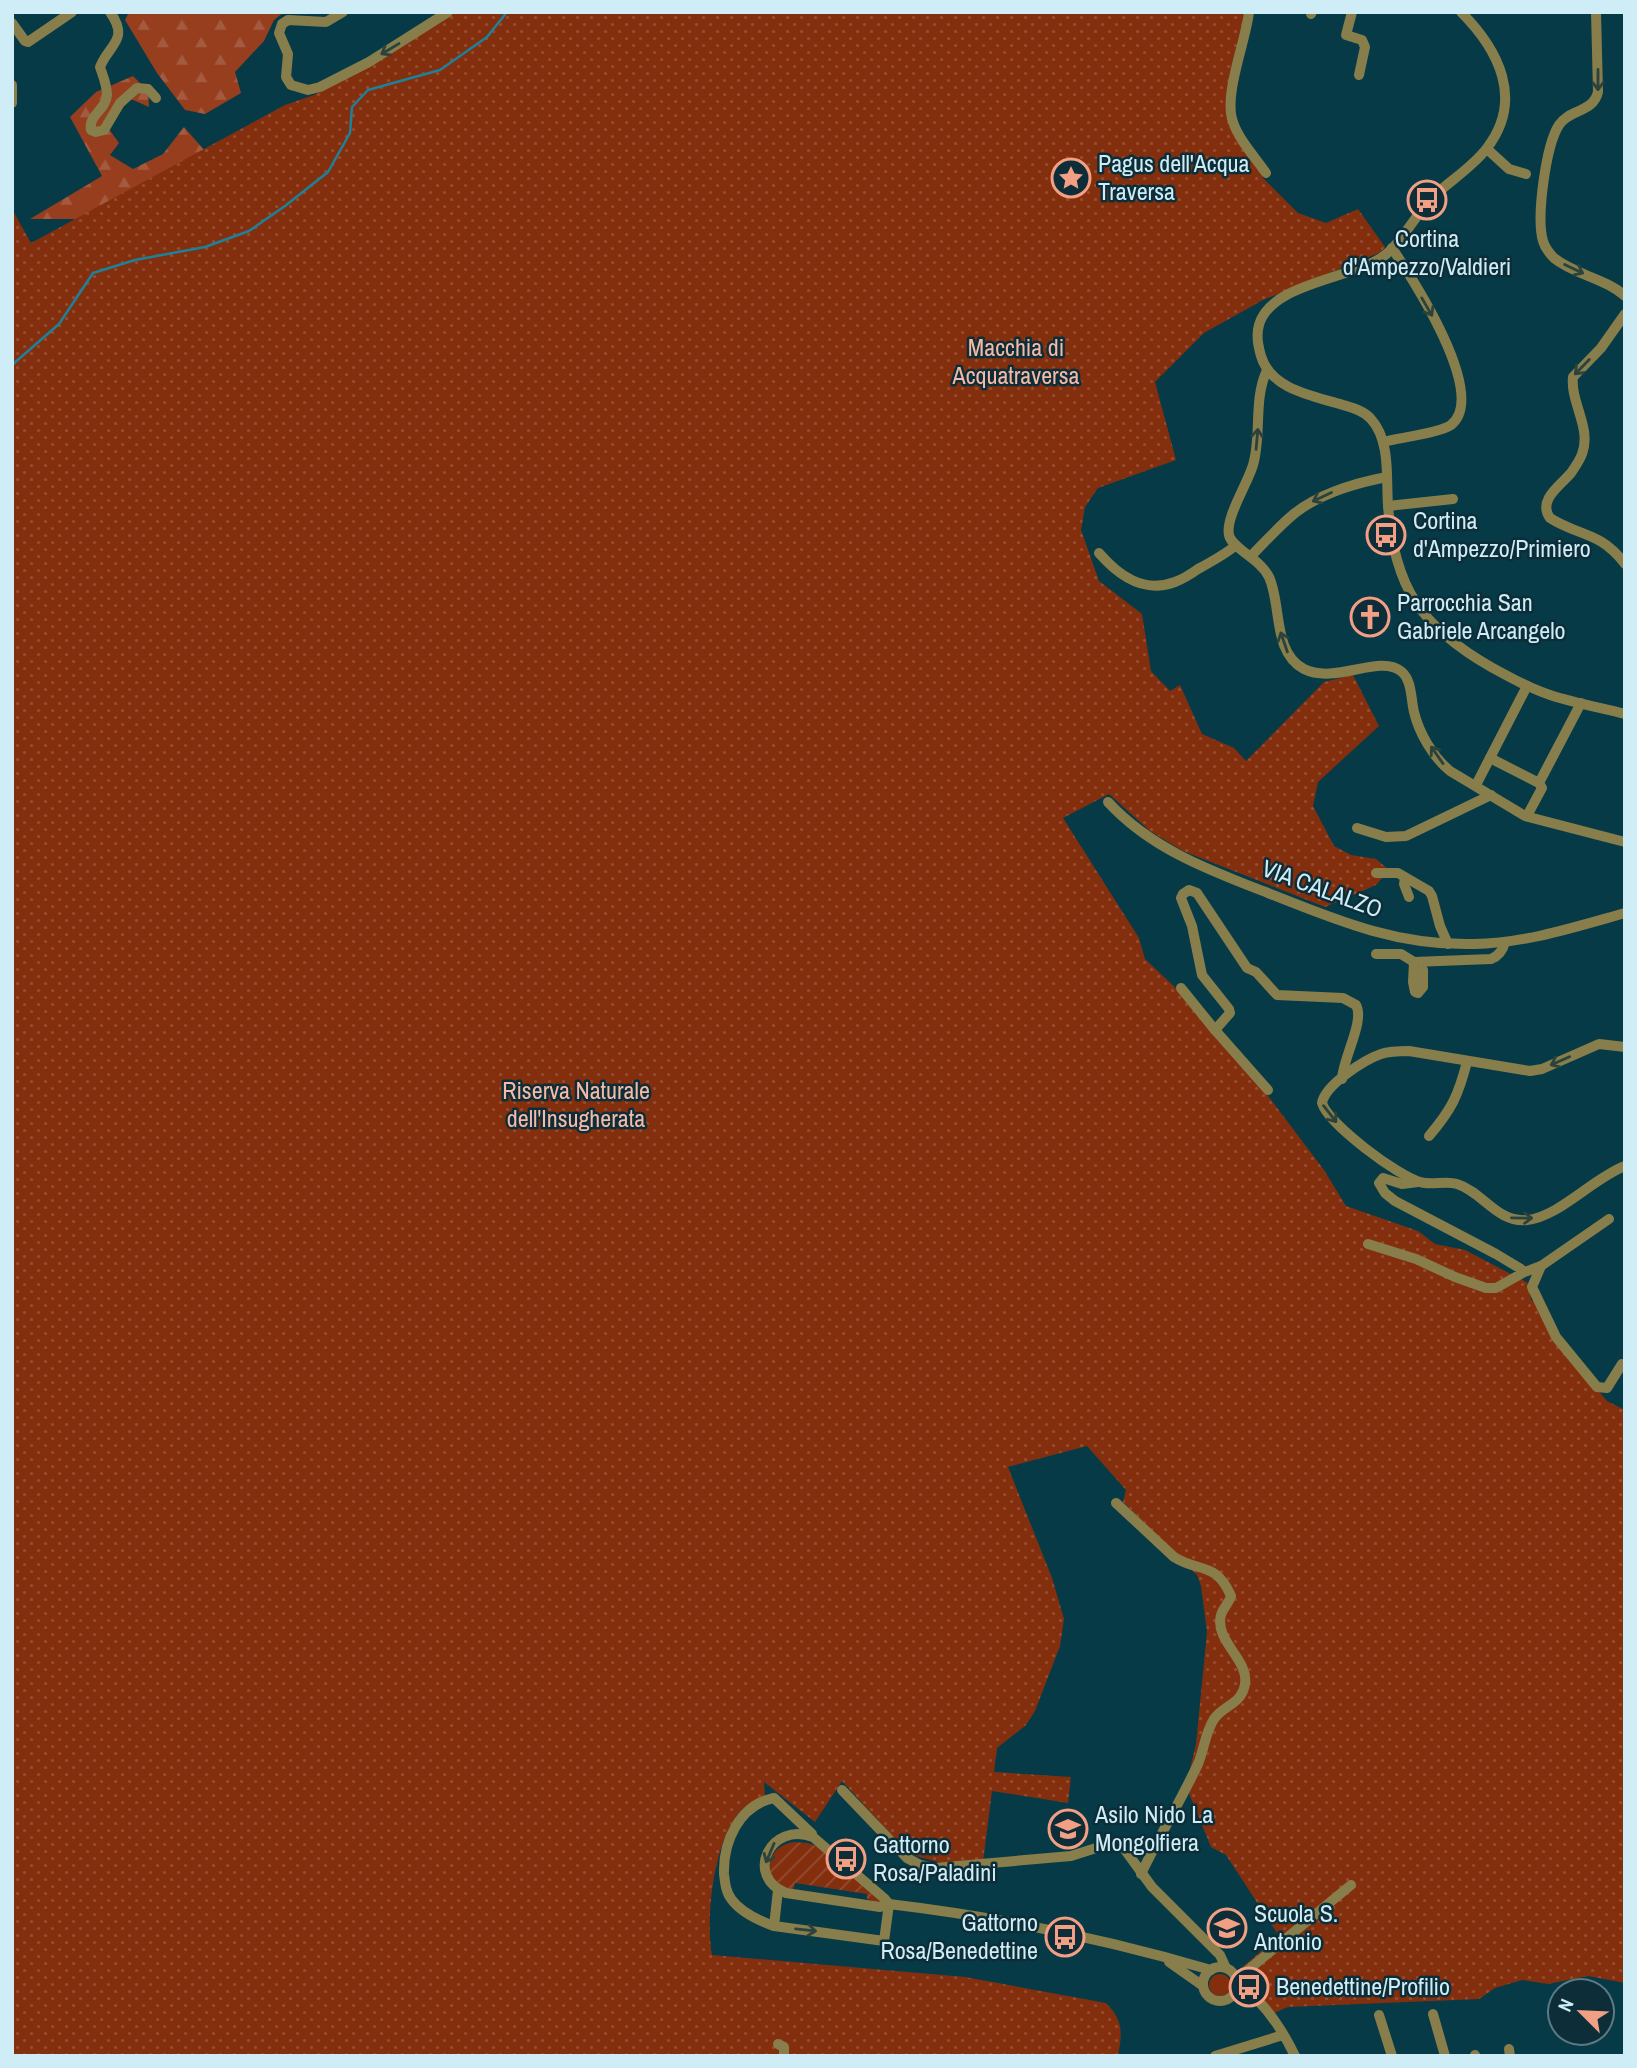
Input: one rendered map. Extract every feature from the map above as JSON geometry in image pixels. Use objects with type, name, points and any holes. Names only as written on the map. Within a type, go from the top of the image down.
[{"type":"street","points":[[12,23],[28,42],[72,12]]},
{"type":"street","points":[[110,12],[119,34],[118,41],[100,67],[107,95],[105,103],[91,119],[91,130],[104,130],[120,103],[137,88],[148,89],[156,99]]},
{"type":"street","points":[[343,12],[323,22],[289,20],[282,24],[279,33],[288,54],[285,72],[291,85],[304,90],[320,87],[369,62],[448,12]]},
{"type":"street","points":[[1249,12],[1233,83],[1231,117],[1242,139],[1266,173]]},
{"type":"street","points":[[1352,12],[1346,35],[1362,40],[1365,47],[1359,75]]},
{"type":"street","points":[[1461,12],[1481,35],[1494,56],[1505,88],[1502,117],[1486,149],[1433,197],[1392,248],[1373,262],[1291,293],[1271,305],[1261,318],[1258,333],[1260,354],[1267,370],[1277,381],[1361,412],[1374,422],[1382,442],[1390,531],[1399,565],[1415,603],[1433,626],[1462,650],[1527,685],[1550,695],[1625,714]]},
{"type":"street","points":[[1596,12],[1596,99],[1590,107],[1564,119],[1555,133],[1544,177],[1541,233],[1545,246],[1557,260],[1625,296]]},
{"type":"street","points":[[12,85],[12,103]]},
{"type":"street","points":[[1486,149],[1509,169],[1526,174]]},
{"type":"street","points":[[1382,442],[1447,427],[1457,417],[1461,402],[1458,375],[1451,350],[1392,248]]},
{"type":"street","points":[[1625,314],[1601,348],[1574,375],[1573,385],[1581,418],[1584,449],[1571,473],[1551,495],[1546,508],[1550,518],[1600,540],[1625,564]]},
{"type":"street","points":[[1267,370],[1262,386],[1254,461],[1229,527],[1230,540],[1251,556],[1270,579],[1282,640],[1295,662],[1304,669],[1324,674],[1384,665],[1398,669],[1406,676],[1418,723],[1437,757],[1450,771],[1527,816],[1625,842]]},
{"type":"street","points":[[1251,556],[1294,514],[1314,501],[1363,482],[1387,477]]},
{"type":"street","points":[[1388,506],[1453,499]]},
{"type":"street","points":[[1099,553],[1120,574],[1137,582],[1156,585],[1178,581],[1235,546]]},
{"type":"street","points":[[1476,785],[1527,685]]},
{"type":"street","points":[[1539,783],[1581,703]]},
{"type":"street","points":[[1490,758],[1539,783],[1542,788],[1527,816]]},
{"type":"street","points":[[1357,828],[1386,837],[1406,836],[1491,795]]},
{"type":"street","name":"VIA CALALZO","points":[[1108,802],[1160,845],[1220,874],[1374,933],[1448,944],[1505,942],[1535,938],[1625,913]]},
{"type":"street","points":[[1376,873],[1393,872],[1429,891],[1448,944]]},
{"type":"street","points":[[1405,878],[1404,884],[1409,897]]},
{"type":"street","points":[[1216,1030],[1230,1013],[1202,975],[1192,926],[1181,898],[1182,894],[1189,890],[1197,893],[1247,968],[1256,972],[1277,995],[1343,998],[1356,1005],[1360,1016],[1342,1068],[1342,1079]]},
{"type":"street","points":[[1376,954],[1401,954],[1413,962],[1491,959],[1497,957],[1505,942]]},
{"type":"street","points":[[1413,962],[1413,989],[1418,993],[1423,987],[1423,970]]},
{"type":"street","points":[[1181,988],[1268,1090]]},
{"type":"street","points":[[1418,1182],[1389,1168],[1328,1115],[1323,1107],[1323,1099],[1329,1088],[1373,1057],[1391,1052],[1409,1051],[1536,1071],[1599,1044],[1625,1047]]},
{"type":"street","points":[[1429,1136],[1448,1114],[1456,1099],[1467,1062]]},
{"type":"street","points":[[1522,1273],[1521,1269],[1496,1254],[1395,1201],[1385,1193],[1379,1183],[1383,1178],[1402,1184],[1450,1182],[1460,1185],[1503,1215],[1527,1220],[1552,1211],[1604,1176],[1625,1166]]},
{"type":"street","points":[[1368,1244],[1416,1259],[1486,1288],[1496,1288],[1541,1266],[1609,1219]]},
{"type":"street","points":[[1541,1266],[1532,1287],[1556,1337],[1590,1379],[1598,1387],[1607,1388],[1622,1364],[1625,1365]]},
{"type":"street","points":[[1116,1503],[1174,1557],[1210,1570],[1227,1586],[1231,1596],[1221,1616],[1222,1631],[1242,1668],[1245,1680],[1238,1700],[1220,1713],[1213,1722],[1198,1764],[1141,1874]]},
{"type":"street","points":[[842,1790],[903,1855],[925,1866],[941,1868],[1060,1857],[1118,1842],[1124,1846],[1141,1874],[1161,1897],[1220,1955],[1226,1968]]},
{"type":"street","points":[[774,1798],[889,1904],[884,1941],[774,1926],[761,1921],[733,1903],[728,1894],[724,1860],[731,1833],[752,1808],[774,1798]]},
{"type":"street","points":[[818,1839],[792,1833],[780,1838],[771,1847],[766,1859],[765,1871],[771,1884],[778,1890],[795,1895],[880,1907],[889,1904],[947,1911],[1019,1924],[1211,1969],[1226,1968],[1234,1973],[1237,1982],[1234,1996],[1221,2002],[1207,1996],[1203,1986],[1204,1978],[1211,1969]]},
{"type":"street","points":[[1237,1982],[1351,1885]]},
{"type":"street","points":[[774,1926],[778,1890]]},
{"type":"street","points":[[1155,1954],[1180,1968],[1203,1986]]},
{"type":"street","points":[[1237,1982],[1254,1995],[1295,2056]]},
{"type":"street","points":[[1433,2014],[1446,2056]]},
{"type":"street","points":[[1378,2015],[1392,2056]]},
{"type":"street","points":[[1215,2056],[1283,2035]]},
{"type":"street","points":[[778,2044],[784,2047],[784,2056]]},
{"type":"green space","points":[[129,12],[284,12],[274,20],[264,41],[235,72],[241,93],[205,114],[185,110],[157,73],[125,20]]},
{"type":"green space","name":"Riserva Naturale dell'Insugherata","points":[[454,12],[1247,12],[1231,121],[1263,178],[1298,213],[1326,223],[1358,209],[1385,247],[1381,252],[1263,300],[1204,333],[1155,382],[1176,460],[1098,488],[1085,507],[1081,530],[1099,581],[1142,614],[1151,671],[1170,691],[1180,685],[1202,734],[1234,748],[1246,761],[1324,682],[1353,675],[1379,726],[1318,782],[1313,806],[1334,846],[1351,855],[1376,859],[1389,870],[1376,885],[1325,907],[1183,851],[1150,831],[1109,794],[1063,818],[1139,938],[1145,959],[1213,1023],[1324,1170],[1346,1206],[1418,1231],[1435,1244],[1465,1250],[1528,1283],[1531,1300],[1541,1305],[1552,1335],[1607,1401],[1625,1410],[1625,1983],[1616,1981],[1616,1977],[1546,1977],[1546,1984],[1522,1980],[1495,1988],[1479,1999],[1288,2007],[1274,2013],[1240,1969],[1279,1936],[1226,1855],[1211,1847],[1186,1786],[1196,1744],[1207,1632],[1201,1586],[1197,1575],[1123,1502],[1126,1490],[1087,1446],[1008,1467],[1052,1578],[1064,1619],[1060,1646],[1035,1711],[1026,1725],[997,1748],[994,1772],[1071,1777],[1068,1803],[992,1791],[983,1862],[949,1865],[909,1854],[842,1781],[815,1822],[764,1782],[765,1796],[746,1806],[735,1818],[719,1854],[711,1898],[710,1939],[712,1955],[965,1977],[1106,2003],[1119,2022],[1118,2056],[12,2056],[12,209],[31,243],[285,105],[314,95],[423,33]]},
{"type":"green space","points":[[133,76],[148,91],[149,107],[131,99],[106,125],[119,143],[110,155],[133,169],[163,154],[184,127],[205,151],[116,239],[73,219],[30,219],[102,176],[70,117],[96,92]]},
{"type":"green space","points":[[793,1842],[818,1847],[880,1901],[879,1903],[867,1899],[867,1894],[795,1883],[793,1890],[783,1886],[771,1874],[771,1858],[776,1851]]},
{"type":"green space","points":[[1220,1974],[1230,1981],[1231,1985],[1224,1995],[1220,1996],[1210,1989],[1209,1985],[1216,1975]]},
{"type":"waterway","points":[[12,365],[59,324],[93,273],[135,260],[205,247],[249,231],[285,206],[328,172],[350,133],[352,107],[368,90],[440,70],[487,37],[507,12]]},
{"type":"place","name":"Pagus dell'Acqua Traversa","points":[[1071,178]]},
{"type":"place","name":"Cortina d'Ampezzo/Valdieri","points":[[1427,200]]},
{"type":"place","name":"Cortina d'Ampezzo/Primiero","points":[[1386,535]]},
{"type":"place","name":"Parrocchia San Gabriele Arcangelo","points":[[1370,617]]},
{"type":"place","name":"Asilo Nido La Mongolfiera","points":[[1068,1829]]},
{"type":"place","name":"Gattorno Rosa/Paladini","points":[[846,1859]]},
{"type":"place","name":"Scuola S. Antonio","points":[[1227,1928]]},
{"type":"place","name":"Gattorno Rosa/Benedettine","points":[[1065,1937]]},
{"type":"place","name":"Benedettine/Profilio","points":[[1249,1987]]},
{"type":"park label","name":"Macchia di Acquatraversa","points":[[1016,362]]}]
